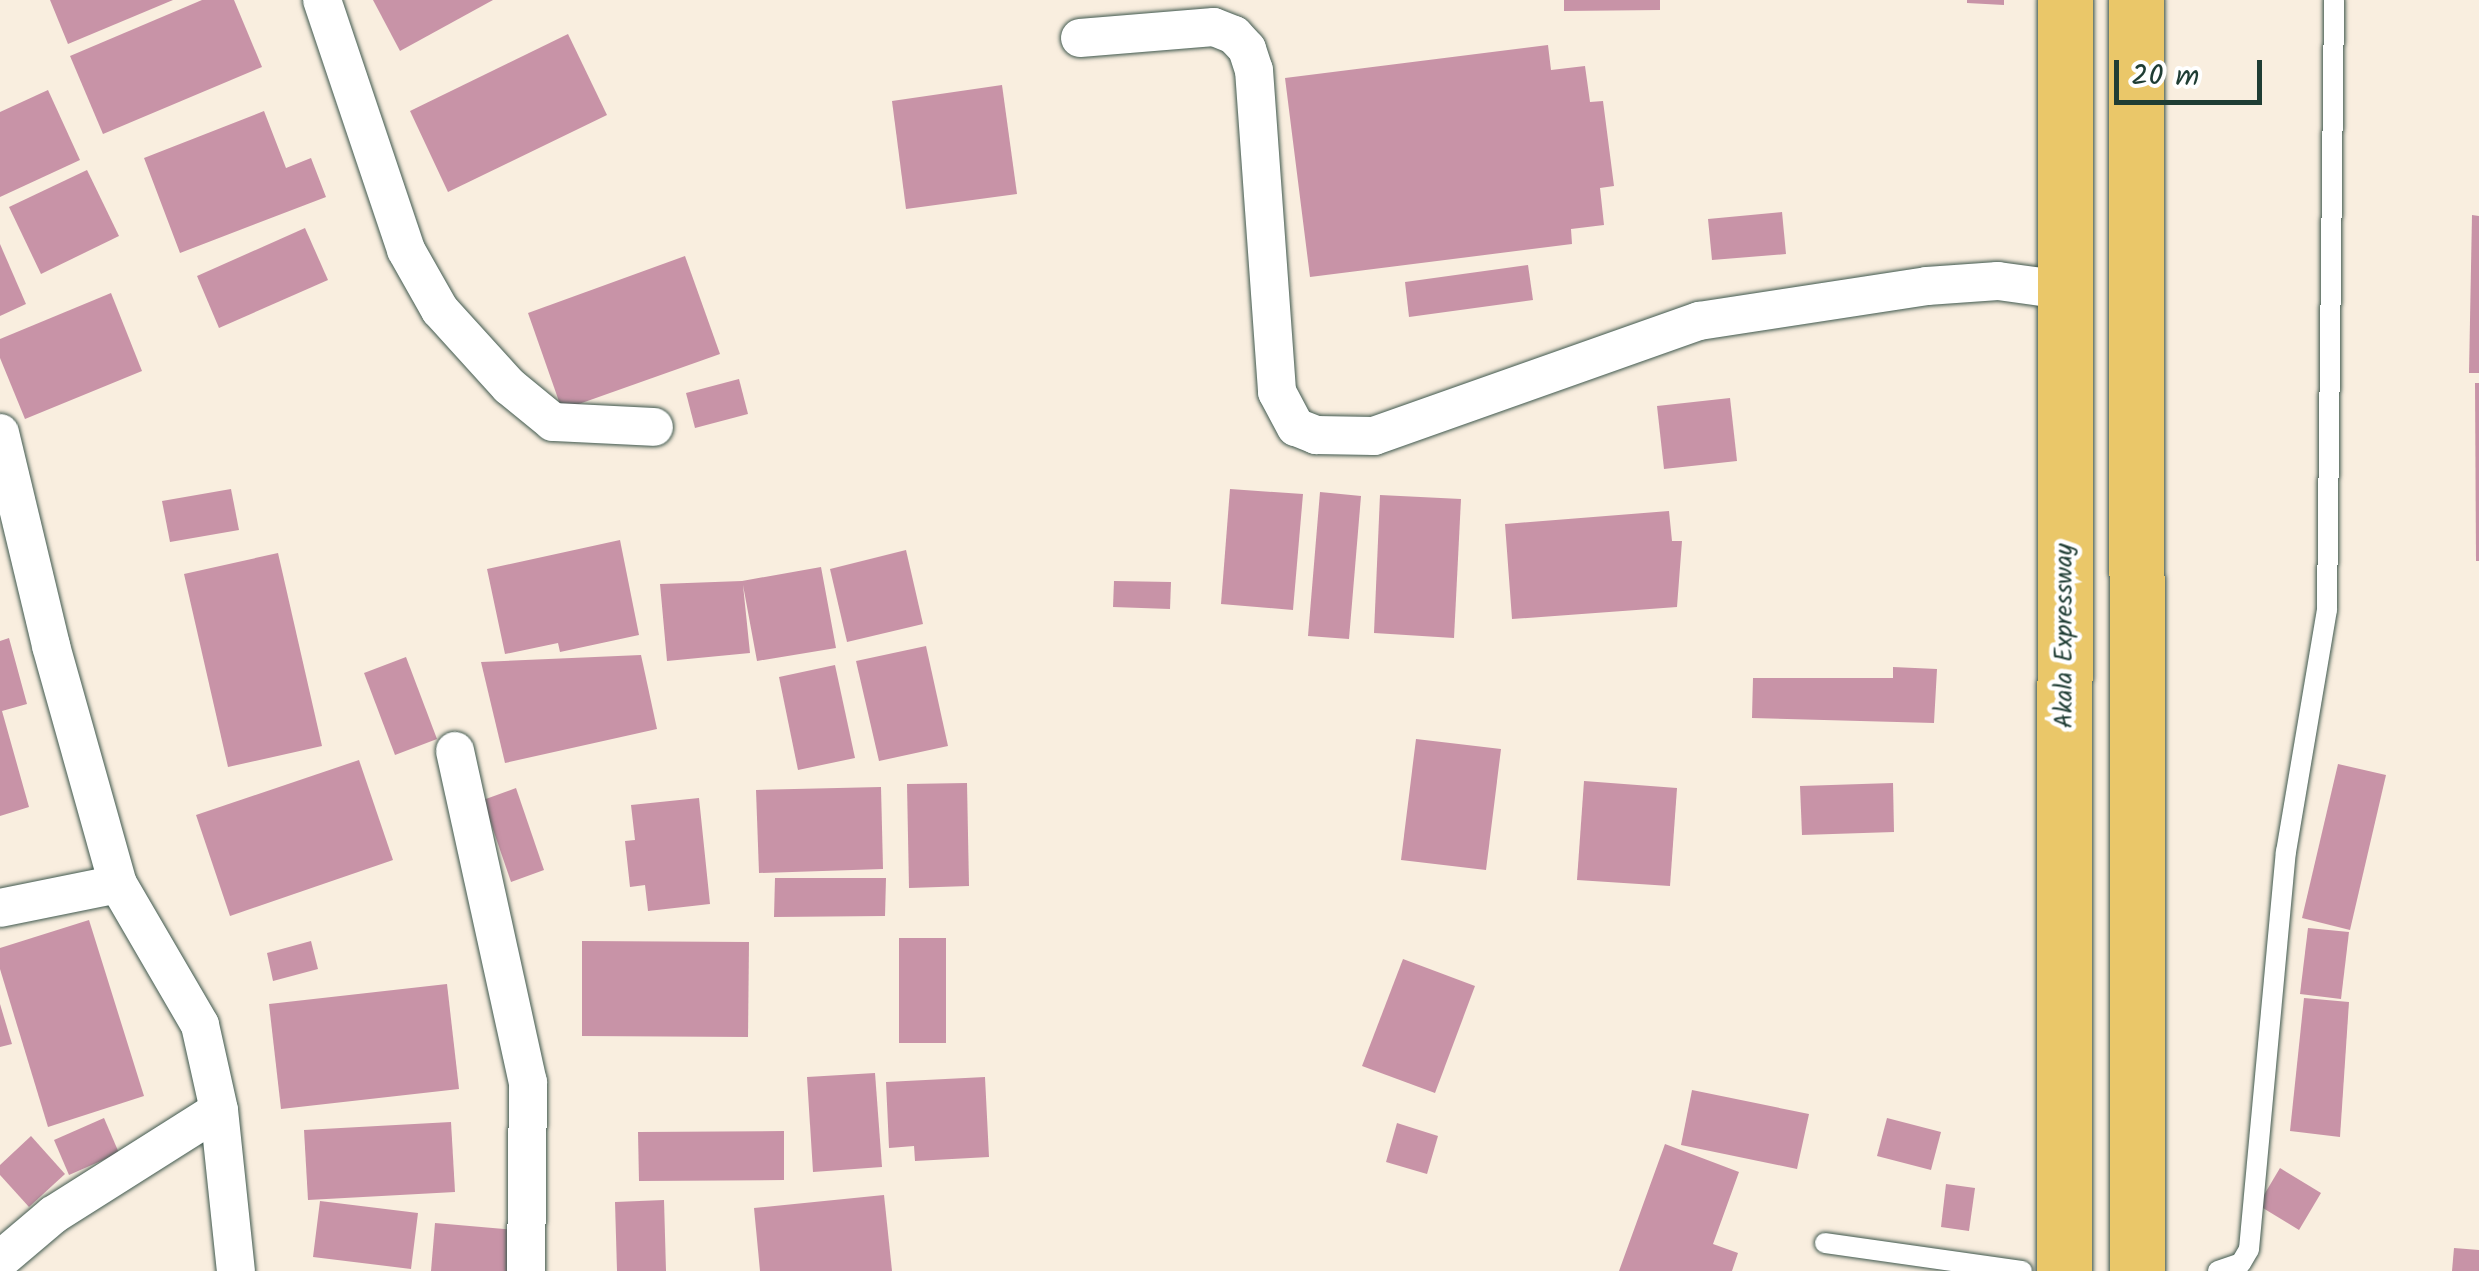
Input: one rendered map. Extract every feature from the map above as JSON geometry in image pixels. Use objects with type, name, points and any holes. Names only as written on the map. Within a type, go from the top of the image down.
[{"type":"main road","name":"Akala Expressway","points":[[2064,0],[2064,1271]]},
{"type":"main road","points":[[2136,0],[2137,1271]]},
{"type":"street","points":[[322,0],[406,250],[440,310],[509,386],[552,422],[654,427]]},
{"type":"street","points":[[1080,38],[1214,27],[1234,35],[1247,49],[1254,70],[1277,392],[1296,427],[1316,434],[1374,436],[1699,321],[1927,286],[1998,281],[2064,290]]},
{"type":"street","points":[[0,433],[118,884],[200,1025],[219,1110],[236,1271]]},
{"type":"street","points":[[455,751],[528,1082],[526,1271]]},
{"type":"street","points":[[0,908],[118,884]]},
{"type":"street","points":[[0,1260],[53,1215],[219,1110]]},
{"type":"lane","points":[[2218,1271],[2241,1263],[2249,1249],[2282,888],[2328,610],[2334,0]]},
{"type":"lane","points":[[1826,1242],[2022,1271]]},
{"type":"building","points":[[50,0],[173,0],[68,44]]},
{"type":"building","points":[[202,0],[234,0],[262,67],[103,134],[70,56]]},
{"type":"building","points":[[373,0],[493,0],[400,51]]},
{"type":"building","points":[[1564,0],[1660,0],[1660,10],[1564,11]]},
{"type":"building","points":[[2004,0],[2004,5],[1967,3]]},
{"type":"building","points":[[568,34],[607,115],[448,192],[410,111]]},
{"type":"building","points":[[1548,45],[1551,70],[1585,66],[1590,102],[1603,101],[1614,186],[1600,188],[1604,225],[1571,229],[1572,244],[1310,277],[1285,78]]},
{"type":"building","points":[[1002,85],[1017,194],[906,209],[892,101]]},
{"type":"building","points":[[48,90],[80,160],[0,197],[0,112]]},
{"type":"building","points":[[264,111],[286,168],[311,158],[326,197],[180,253],[144,158]]},
{"type":"building","points":[[87,170],[119,236],[41,274],[9,207]]},
{"type":"building","points":[[1782,212],[1786,254],[1712,260],[1708,219]]},
{"type":"building","points":[[2472,215],[2479,216],[2479,373],[2469,373]]},
{"type":"building","points":[[305,228],[328,280],[219,328],[197,276]]},
{"type":"building","points":[[0,244],[26,304],[0,316]]},
{"type":"building","points":[[685,256],[720,354],[562,410],[528,313]]},
{"type":"building","points":[[1528,265],[1533,300],[1409,317],[1405,282]]},
{"type":"building","points":[[111,293],[142,371],[25,419],[0,358],[0,339]]},
{"type":"building","points":[[739,379],[748,414],[695,428],[686,393]]},
{"type":"building","points":[[2475,383],[2479,383],[2479,561],[2476,561]]},
{"type":"building","points":[[1730,398],[1737,461],[1664,469],[1657,406]]},
{"type":"building","points":[[231,489],[239,530],[170,542],[162,501]]},
{"type":"building","points":[[1230,489],[1303,494],[1293,610],[1221,604]]},
{"type":"building","points":[[1320,492],[1361,496],[1349,639],[1308,636]]},
{"type":"building","points":[[1380,495],[1461,499],[1454,638],[1374,633]]},
{"type":"building","points":[[1669,511],[1672,541],[1682,541],[1677,607],[1512,619],[1505,524]]},
{"type":"building","points":[[620,540],[639,635],[560,652],[558,643],[505,654],[487,569]]},
{"type":"building","points":[[906,550],[923,624],[847,642],[830,569]]},
{"type":"building","points":[[278,553],[322,746],[228,767],[184,574]]},
{"type":"building","points":[[821,567],[836,648],[757,661],[743,585],[750,653],[667,661],[660,584],[742,581]]},
{"type":"building","points":[[1114,581],[1171,582],[1170,609],[1113,607]]},
{"type":"building","points":[[9,638],[27,704],[2,711],[29,807],[0,816],[0,641]]},
{"type":"building","points":[[926,646],[948,746],[879,761],[856,661]]},
{"type":"building","points":[[641,655],[657,729],[505,763],[481,662]]},
{"type":"building","points":[[406,657],[437,739],[395,755],[364,673]]},
{"type":"building","points":[[835,665],[855,758],[798,770],[779,677]]},
{"type":"building","points":[[1893,667],[1937,669],[1934,723],[1752,718],[1753,678],[1893,678]]},
{"type":"building","points":[[1416,739],[1501,749],[1486,870],[1401,860]]},
{"type":"building","points":[[359,760],[393,860],[230,916],[196,815]]},
{"type":"building","points":[[2338,764],[2386,775],[2350,930],[2302,918]]},
{"type":"building","points":[[1584,781],[1677,788],[1670,886],[1577,880]]},
{"type":"building","points":[[967,783],[969,886],[909,888],[907,784]]},
{"type":"building","points":[[1893,783],[1894,832],[1802,835],[1800,786]]},
{"type":"building","points":[[881,787],[883,869],[759,873],[756,790]]},
{"type":"building","points":[[516,788],[544,870],[511,882],[483,800]]},
{"type":"building","points":[[699,798],[710,904],[648,911],[645,885],[630,887],[625,841],[635,840],[631,805]]},
{"type":"building","points":[[775,878],[886,878],[885,916],[774,917]]},
{"type":"building","points":[[89,920],[144,1096],[48,1127],[0,969],[0,948]]},
{"type":"building","points":[[2308,928],[2349,932],[2341,999],[2300,994]]},
{"type":"building","points":[[899,938],[946,938],[946,1043],[899,1043]]},
{"type":"building","points":[[311,941],[318,969],[273,981],[267,953]]},
{"type":"building","points":[[582,941],[749,942],[748,1037],[582,1036]]},
{"type":"building","points":[[1403,959],[1475,986],[1435,1093],[1362,1066]]},
{"type":"building","points":[[447,984],[459,1089],[281,1109],[269,1004]]},
{"type":"building","points":[[2304,998],[2349,1002],[2340,1137],[2290,1131]]},
{"type":"building","points":[[0,1004],[12,1044],[0,1047]]},
{"type":"building","points":[[875,1073],[882,1167],[813,1172],[807,1077]]},
{"type":"building","points":[[985,1077],[989,1157],[915,1161],[914,1146],[889,1148],[886,1082]]},
{"type":"building","points":[[1692,1090],[1809,1114],[1797,1169],[1681,1145]]},
{"type":"building","points":[[104,1118],[119,1153],[69,1175],[54,1140]]},
{"type":"building","points":[[1887,1118],[1941,1132],[1931,1170],[1877,1156]]},
{"type":"building","points":[[451,1122],[455,1192],[308,1200],[304,1130]]},
{"type":"building","points":[[1397,1123],[1438,1136],[1427,1174],[1386,1162]]},
{"type":"building","points":[[784,1131],[784,1180],[639,1181],[638,1132]]},
{"type":"building","points":[[31,1136],[65,1174],[29,1207],[0,1175],[0,1165]]},
{"type":"building","points":[[1665,1144],[1739,1172],[1713,1244],[1738,1253],[1732,1271],[1619,1271]]},
{"type":"building","points":[[2280,1168],[2321,1193],[2299,1230],[2258,1205]]},
{"type":"building","points":[[1946,1184],[1975,1188],[1969,1231],[1941,1227]]},
{"type":"building","points":[[884,1195],[892,1271],[760,1271],[754,1208]]},
{"type":"building","points":[[664,1200],[666,1271],[617,1271],[615,1202]]},
{"type":"building","points":[[320,1201],[418,1213],[411,1269],[313,1257]]},
{"type":"building","points":[[435,1223],[515,1230],[512,1271],[431,1271]]},
{"type":"building","points":[[2454,1248],[2479,1250],[2479,1271],[2452,1271]]}]
